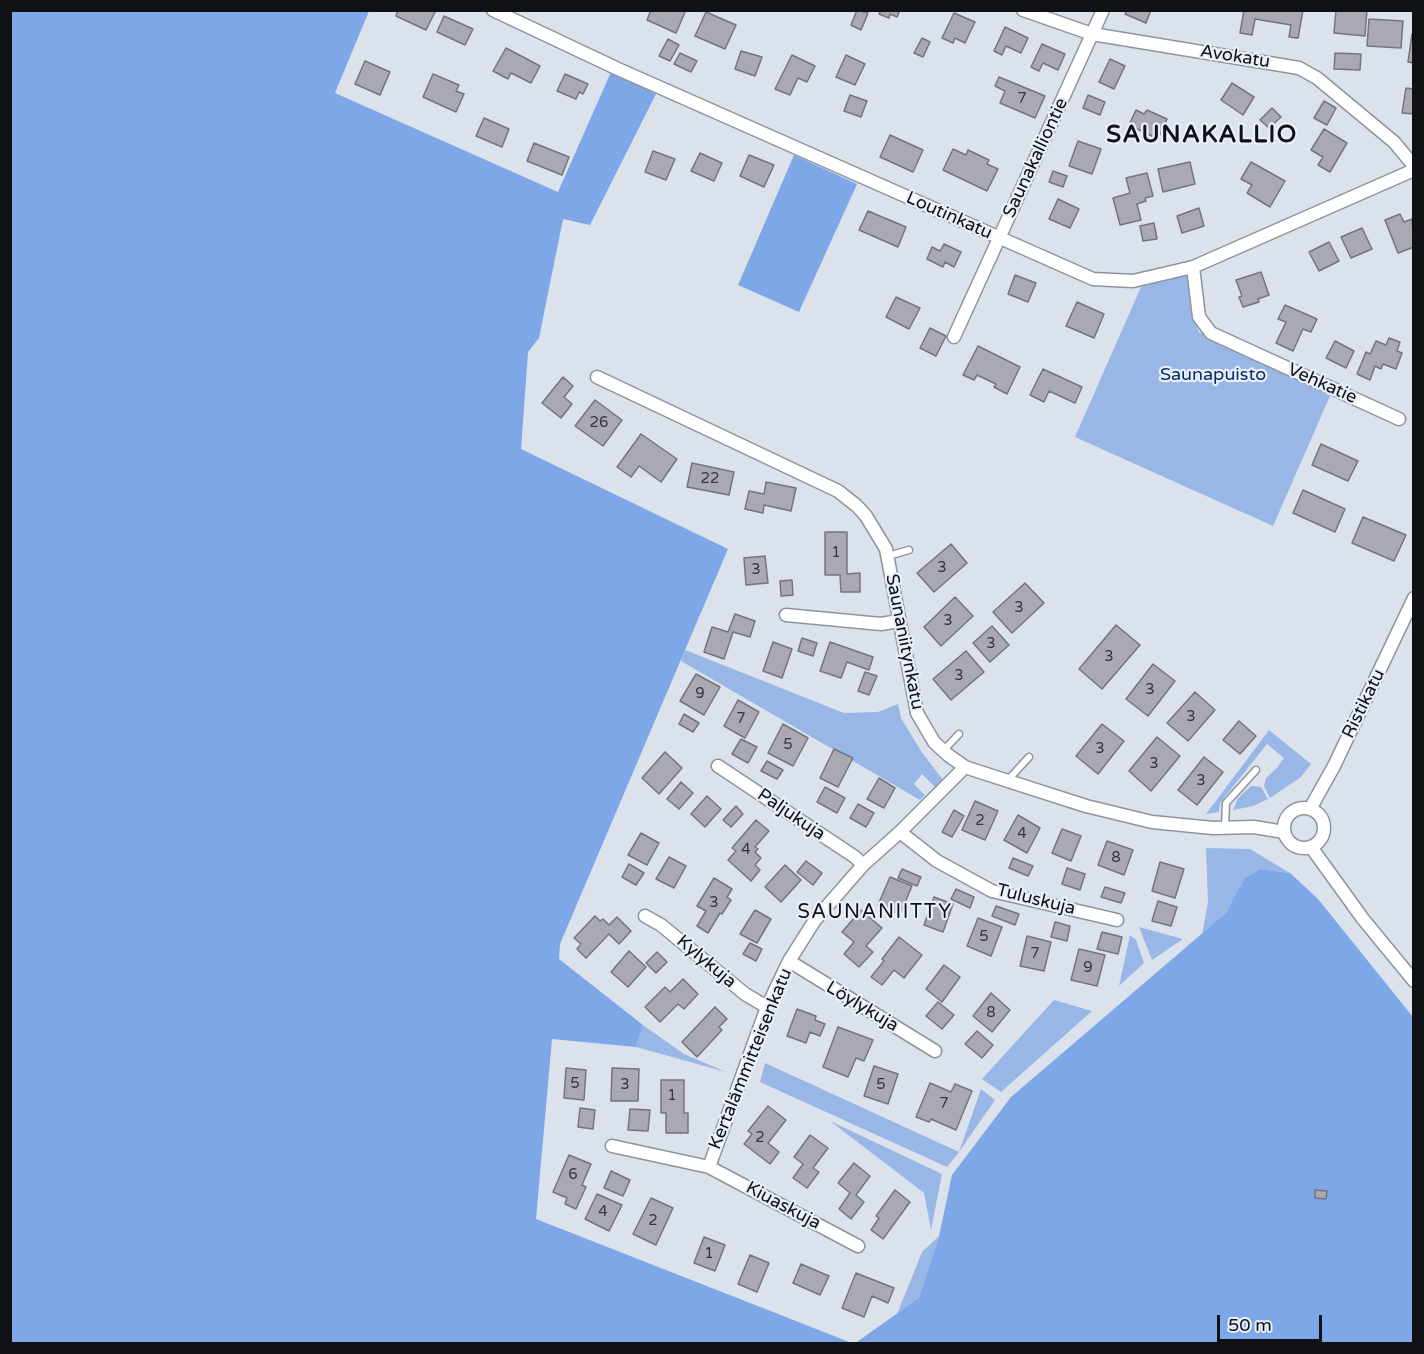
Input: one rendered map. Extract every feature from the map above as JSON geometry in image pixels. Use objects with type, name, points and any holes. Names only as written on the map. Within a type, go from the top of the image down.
[{"type":"street","name":"Loutinkatu","points":[[493,10],[519,16],[618,69],[1093,279],[1133,281],[1193,267],[1413,168]]},
{"type":"street","name":"Avokatu","points":[[1023,10],[1092,34],[1299,68],[1317,78],[1394,142],[1413,168]]},
{"type":"street","name":"Saunakalliontie","points":[[954,337],[1103,10]]},
{"type":"street","name":"Vehkatie","points":[[1193,267],[1200,317],[1211,333],[1399,418]]},
{"type":"street","name":"Saunaniitynkatu","points":[[597,377],[838,491],[866,516],[886,549],[916,713],[943,751],[965,767],[1086,806],[1152,822],[1254,827],[1284,832]]},
{"type":"street","name":"Ristikatu","points":[[1310,809],[1334,766],[1413,597]]},
{"type":"street","points":[[786,615],[881,624],[899,621]]},
{"type":"street","name":"Paljukuja","points":[[718,766],[855,857],[863,865]]},
{"type":"street","name":"Kertalämmitteisenkatu","points":[[709,1167],[767,1007],[789,962],[815,920],[863,865],[965,767]]},
{"type":"street","points":[[1310,809],[1320,817],[1324,828],[1319,841],[1311,847],[1304,848],[1292,844],[1287,839],[1284,825],[1293,811],[1310,809]]},
{"type":"street","name":"Tuluskuja","points":[[900,831],[937,861],[992,891],[1117,920]]},
{"type":"street","points":[[1311,847],[1363,919],[1413,981]]},
{"type":"street","name":"Kylykuja","points":[[645,916],[662,925],[746,994],[767,1007]]},
{"type":"street","name":"Löylykuja","points":[[789,962],[935,1051]]},
{"type":"street","name":"Kiuaskuja","points":[[612,1146],[709,1167],[858,1246]]},
{"type":"lane","points":[[887,556],[909,550]]},
{"type":"lane","points":[[943,751],[959,734]]},
{"type":"lane","points":[[1008,780],[1029,757]]},
{"type":"lane","points":[[1225,827],[1226,803],[1256,770]]},
{"type":"green space","name":"Saunapuisto","points":[[1187,275],[1193,319],[1199,332],[1330,396],[1273,526],[1075,437],[1141,287]]},
{"type":"green space","points":[[685,650],[844,713],[878,712],[898,704],[901,718],[921,751],[943,780],[936,788],[922,774],[914,784],[925,795],[920,800],[681,661]]},
{"type":"green space","points":[[1269,730],[1311,764],[1301,777],[1270,798],[1264,786],[1266,778],[1284,758],[1267,744],[1220,803],[1219,812],[1206,814]]},
{"type":"green space","points":[[1251,786],[1261,787],[1268,799],[1253,806],[1233,810],[1238,798]]},
{"type":"green space","points":[[1206,848],[1250,849],[1290,873],[1260,869],[1246,878],[1226,913],[1202,935],[1208,902]]},
{"type":"green space","points":[[1139,927],[1183,939],[1152,960]]},
{"type":"green space","points":[[1130,935],[1136,940],[1144,963],[1119,986]]},
{"type":"green space","points":[[1054,1000],[1092,1011],[1001,1092],[982,1079]]},
{"type":"green space","points":[[643,1025],[684,1054],[726,1072],[636,1047]]},
{"type":"green space","points":[[765,1063],[959,1152],[947,1167],[760,1082]]},
{"type":"green space","points":[[981,1089],[995,1100],[959,1152]]},
{"type":"green space","points":[[830,1121],[942,1174],[931,1230],[924,1193]]},
{"type":"green space","points":[[939,1236],[919,1298],[897,1314],[922,1252]]},
{"type":"shaded area","points":[[10,11],[369,11],[335,93],[558,192],[611,72],[656,94],[590,225],[563,219],[539,338],[528,352],[521,449],[728,549],[560,944],[559,959],[643,1025],[636,1047],[552,1039],[536,1219],[852,1343],[11,1343]]},
{"type":"shaded area","points":[[794,155],[857,184],[799,312],[738,285]]},
{"type":"shaded area","points":[[1260,869],[1290,873],[1318,899],[1413,1017],[1413,1343],[854,1344],[919,1298],[939,1236],[952,1175],[1011,1097],[1226,913],[1245,878]]},
{"type":"building","points":[[398,10],[436,10],[426,30],[396,16]]},
{"type":"building","points":[[651,10],[686,10],[676,33],[647,20]]},
{"type":"building","points":[[857,10],[868,13],[861,30],[851,25]]},
{"type":"building","points":[[881,10],[900,10],[897,17],[890,14],[889,18],[879,14]]},
{"type":"building","points":[[1127,10],[1151,10],[1146,23],[1125,14]]},
{"type":"building","points":[[1244,10],[1303,10],[1298,38],[1289,37],[1291,25],[1255,19],[1252,35],[1240,33]]},
{"type":"building","points":[[1336,10],[1367,10],[1365,36],[1334,33]]},
{"type":"building","points":[[706,12],[736,25],[725,49],[695,36]]},
{"type":"building","points":[[954,13],[975,22],[965,43],[955,38],[953,43],[942,38]]},
{"type":"building","points":[[444,16],[473,29],[465,45],[437,32]]},
{"type":"building","points":[[1369,19],[1403,21],[1401,48],[1367,46]]},
{"type":"building","points":[[1005,27],[1028,38],[1021,53],[1006,46],[1002,55],[994,51]]},
{"type":"building","points":[[1412,34],[1414,35],[1414,63],[1408,62]]},
{"type":"building","points":[[922,38],[930,42],[923,57],[914,53]]},
{"type":"building","points":[[668,39],[679,45],[670,61],[659,56]]},
{"type":"building","points":[[1042,44],[1065,54],[1058,70],[1043,63],[1039,71],[1031,67]]},
{"type":"building","points":[[506,48],[540,66],[531,83],[511,73],[508,79],[493,71]]},
{"type":"building","points":[[741,51],[762,57],[755,76],[735,69]]},
{"type":"building","points":[[680,53],[697,61],[691,72],[674,64]]},
{"type":"building","points":[[1335,53],[1361,54],[1360,70],[1334,69]]},
{"type":"building","points":[[792,55],[815,66],[807,82],[798,78],[790,95],[775,89]]},
{"type":"building","points":[[846,55],[865,64],[855,85],[836,77]]},
{"type":"building","points":[[1110,59],[1125,66],[1114,89],[1099,82]]},
{"type":"building","points":[[365,61],[390,72],[380,95],[355,84]]},
{"type":"building","points":[[433,74],[459,85],[456,91],[464,94],[456,112],[423,97]]},
{"type":"building","points":[[565,74],[588,84],[583,94],[579,92],[576,99],[557,91]]},
{"type":"building","points":[[999,77],[1045,96],[1035,118],[1000,103],[1005,91],[995,86]]},
{"type":"building","points":[[1232,83],[1254,97],[1243,115],[1221,100]]},
{"type":"building","points":[[1406,88],[1414,89],[1414,114],[1402,113]]},
{"type":"building","points":[[850,95],[867,101],[861,117],[844,111]]},
{"type":"building","points":[[1088,95],[1105,102],[1100,115],[1083,108]]},
{"type":"building","points":[[1324,101],[1336,108],[1327,125],[1314,118]]},
{"type":"building","points":[[1272,108],[1281,117],[1269,128],[1260,120]]},
{"type":"building","points":[[1136,110],[1144,114],[1147,110],[1167,119],[1158,139],[1129,125]]},
{"type":"building","points":[[484,118],[509,129],[502,147],[476,136]]},
{"type":"building","points":[[1324,129],[1347,143],[1330,172],[1318,165],[1323,157],[1311,150]]},
{"type":"building","points":[[890,135],[923,150],[913,172],[880,157]]},
{"type":"building","points":[[1078,141],[1101,149],[1092,174],[1069,166]]},
{"type":"building","points":[[534,143],[569,157],[562,175],[527,161]]},
{"type":"building","points":[[953,149],[966,155],[968,150],[989,160],[987,164],[998,169],[987,191],[943,170]]},
{"type":"building","points":[[653,151],[675,159],[666,180],[645,172]]},
{"type":"building","points":[[700,153],[722,163],[714,181],[691,171]]},
{"type":"building","points":[[749,155],[774,165],[764,187],[740,176]]},
{"type":"building","points":[[1190,162],[1195,184],[1163,192],[1158,169]]},
{"type":"building","points":[[1251,162],[1285,181],[1270,207],[1247,193],[1252,185],[1241,179]]},
{"type":"building","points":[[1053,171],[1067,176],[1063,187],[1049,182]]},
{"type":"building","points":[[1147,173],[1153,196],[1137,204],[1141,220],[1120,225],[1113,198],[1130,193],[1126,178]]},
{"type":"building","points":[[1058,199],[1079,209],[1070,228],[1049,219]]},
{"type":"building","points":[[1199,208],[1204,226],[1182,233],[1177,216]]},
{"type":"building","points":[[868,211],[906,227],[898,247],[859,230]]},
{"type":"building","points":[[1400,214],[1404,222],[1412,219],[1414,247],[1398,253],[1385,220]]},
{"type":"building","points":[[1154,223],[1157,239],[1143,241],[1140,226]]},
{"type":"building","points":[[1362,228],[1372,249],[1351,258],[1341,237]]},
{"type":"building","points":[[1329,242],[1339,261],[1319,271],[1309,252]]},
{"type":"building","points":[[944,244],[961,252],[954,267],[945,262],[943,267],[927,259],[932,247],[940,251]]},
{"type":"building","points":[[1261,272],[1269,295],[1258,299],[1259,302],[1243,307],[1236,280]]},
{"type":"building","points":[[1015,275],[1036,283],[1028,302],[1008,294]]},
{"type":"building","points":[[896,297],[920,308],[909,329],[886,317]]},
{"type":"building","points":[[1077,302],[1104,314],[1094,338],[1066,326]]},
{"type":"building","points":[[1285,305],[1317,319],[1311,332],[1303,329],[1293,351],[1276,343],[1286,322],[1278,319]]},
{"type":"building","points":[[930,328],[946,336],[936,356],[920,348]]},
{"type":"building","points":[[1389,338],[1400,342],[1397,351],[1402,353],[1396,369],[1383,364],[1381,369],[1375,366],[1370,380],[1357,374],[1366,352],[1370,354],[1376,341],[1386,345]]},
{"type":"building","points":[[1335,341],[1354,351],[1346,368],[1326,358]]},
{"type":"building","points":[[978,346],[1020,367],[1007,394],[994,387],[996,384],[977,375],[974,380],[963,375]]},
{"type":"building","points":[[1043,369],[1082,387],[1075,403],[1049,391],[1044,402],[1030,395]]},
{"type":"building","points":[[563,377],[573,386],[564,397],[572,404],[561,418],[542,403]]},
{"type":"building","points":[[595,400],[622,420],[603,446],[575,426]]},
{"type":"building","points":[[641,434],[677,459],[661,482],[639,466],[631,477],[617,467]]},
{"type":"building","points":[[1321,444],[1358,461],[1348,481],[1312,465]]},
{"type":"building","points":[[692,463],[734,472],[729,495],[687,487]]},
{"type":"building","points":[[766,482],[796,488],[791,511],[764,505],[763,513],[745,509],[749,491],[764,494]]},
{"type":"building","points":[[1303,490],[1345,509],[1335,532],[1293,513]]},
{"type":"building","points":[[1363,517],[1406,535],[1394,561],[1352,543]]},
{"type":"building","points":[[825,532],[847,532],[847,574],[860,573],[860,592],[841,592],[840,575],[825,575]]},
{"type":"building","points":[[951,544],[967,563],[934,592],[917,573]]},
{"type":"building","points":[[765,556],[768,583],[746,585],[744,558]]},
{"type":"building","points":[[792,580],[793,595],[781,596],[780,581]]},
{"type":"building","points":[[1025,583],[1044,603],[1012,633],[993,612]]},
{"type":"building","points":[[955,597],[973,616],[941,646],[924,627]]},
{"type":"building","points":[[735,614],[755,621],[750,637],[733,632],[724,659],[704,652],[712,627],[728,632]]},
{"type":"building","points":[[1116,625],[1140,645],[1102,689],[1079,669]]},
{"type":"building","points":[[992,626],[1009,645],[990,662],[973,643]]},
{"type":"building","points":[[802,638],[817,643],[813,656],[798,651]]},
{"type":"building","points":[[773,642],[792,649],[782,678],[763,671]]},
{"type":"building","points":[[830,642],[873,657],[869,670],[847,662],[841,678],[820,671]]},
{"type":"building","points":[[966,651],[984,672],[951,700],[933,679]]},
{"type":"building","points":[[1153,664],[1175,681],[1148,716],[1126,699]]},
{"type":"building","points":[[865,672],[877,676],[869,695],[858,691]]},
{"type":"building","points":[[696,674],[720,687],[704,715],[680,701]]},
{"type":"building","points":[[1195,692],[1215,710],[1188,741],[1167,723]]},
{"type":"building","points":[[738,700],[759,712],[745,738],[724,726]]},
{"type":"building","points":[[684,714],[699,723],[693,732],[679,724]]},
{"type":"building","points":[[1239,721],[1256,736],[1240,754],[1223,740]]},
{"type":"building","points":[[783,724],[808,738],[793,766],[768,753]]},
{"type":"building","points":[[1102,724],[1124,741],[1098,774],[1076,756]]},
{"type":"building","points":[[1157,737],[1180,756],[1151,791],[1129,771]]},
{"type":"building","points":[[741,739],[757,747],[748,763],[732,754]]},
{"type":"building","points":[[834,749],[853,758],[838,787],[820,778]]},
{"type":"building","points":[[665,752],[682,768],[659,794],[642,778]]},
{"type":"building","points":[[1204,757],[1223,772],[1197,805],[1178,790]]},
{"type":"building","points":[[767,761],[783,770],[777,779],[761,771]]},
{"type":"building","points":[[879,778],[895,788],[884,808],[867,799]]},
{"type":"building","points":[[681,782],[693,793],[679,809],[667,799]]},
{"type":"building","points":[[825,787],[845,798],[837,813],[817,802]]},
{"type":"building","points":[[707,796],[721,809],[705,827],[691,814]]},
{"type":"building","points":[[975,801],[998,811],[985,840],[962,830]]},
{"type":"building","points":[[858,804],[874,813],[866,827],[850,818]]},
{"type":"building","points":[[736,806],[743,814],[731,827],[723,820]]},
{"type":"building","points":[[954,810],[964,816],[952,837],[942,832]]},
{"type":"building","points":[[1018,815],[1040,828],[1027,853],[1004,840]]},
{"type":"building","points":[[756,820],[769,831],[755,847],[758,849],[755,852],[761,858],[755,865],[760,870],[751,881],[728,860],[736,851],[732,848]]},
{"type":"building","points":[[1062,829],[1081,836],[1071,861],[1052,853]]},
{"type":"building","points":[[641,833],[659,843],[647,865],[628,855]]},
{"type":"building","points":[[1107,841],[1133,850],[1124,875],[1098,865]]},
{"type":"building","points":[[669,857],[686,866],[674,888],[656,879]]},
{"type":"building","points":[[1013,858],[1033,866],[1028,876],[1009,868]]},
{"type":"building","points":[[806,861],[822,873],[813,885],[797,872]]},
{"type":"building","points":[[1160,862],[1184,869],[1175,898],[1152,891]]},
{"type":"building","points":[[629,864],[644,873],[636,885],[622,877]]},
{"type":"building","points":[[785,865],[801,880],[781,902],[765,887]]},
{"type":"building","points":[[1067,868],[1085,874],[1080,890],[1062,884]]},
{"type":"building","points":[[902,869],[921,877],[917,886],[898,878]]},
{"type":"building","points":[[890,877],[912,886],[900,914],[878,905]]},
{"type":"building","points":[[714,878],[732,889],[727,897],[731,900],[708,933],[697,926],[706,911],[697,906]]},
{"type":"building","points":[[1105,887],[1125,893],[1121,903],[1101,897]]},
{"type":"building","points":[[956,889],[974,897],[970,908],[951,899]]},
{"type":"building","points":[[934,897],[953,904],[943,932],[924,925]]},
{"type":"building","points":[[1158,901],[1177,907],[1171,926],[1152,921]]},
{"type":"building","points":[[996,906],[1019,914],[1015,925],[992,916]]},
{"type":"building","points":[[755,910],[771,919],[757,943],[740,934]]},
{"type":"building","points":[[861,910],[882,928],[866,946],[873,952],[859,967],[844,954],[854,942],[842,932]]},
{"type":"building","points":[[595,916],[600,921],[603,919],[609,925],[617,917],[631,931],[619,944],[609,934],[586,958],[577,949],[581,944],[574,938]]},
{"type":"building","points":[[978,918],[1002,927],[991,956],[967,946]]},
{"type":"building","points":[[1055,922],[1070,926],[1067,941],[1051,937]]},
{"type":"building","points":[[1102,932],[1122,937],[1118,954],[1097,949]]},
{"type":"building","points":[[1027,936],[1051,942],[1044,971],[1020,966]]},
{"type":"building","points":[[899,937],[922,955],[904,978],[894,970],[882,985],[871,977]]},
{"type":"building","points":[[750,943],[762,949],[756,961],[743,954]]},
{"type":"building","points":[[1079,949],[1105,955],[1097,986],[1071,980]]},
{"type":"building","points":[[629,951],[646,967],[628,987],[611,972]]},
{"type":"building","points":[[657,952],[667,962],[656,973],[646,963]]},
{"type":"building","points":[[944,965],[960,977],[942,1002],[926,989]]},
{"type":"building","points":[[683,979],[698,994],[684,1009],[678,1004],[660,1022],[645,1007],[665,987],[670,992]]},
{"type":"building","points":[[991,993],[1010,1010],[992,1032],[973,1016]]},
{"type":"building","points":[[938,1002],[954,1015],[942,1029],[926,1016]]},
{"type":"building","points":[[715,1007],[727,1019],[719,1027],[722,1030],[697,1057],[682,1042]]},
{"type":"building","points":[[797,1009],[816,1016],[815,1020],[825,1024],[820,1036],[810,1032],[806,1043],[787,1036]]},
{"type":"building","points":[[838,1027],[873,1040],[864,1061],[856,1058],[848,1077],[823,1067]]},
{"type":"building","points":[[977,1031],[993,1045],[982,1058],[965,1044]]},
{"type":"building","points":[[874,1066],[898,1074],[888,1104],[864,1096]]},
{"type":"building","points":[[566,1068],[586,1070],[584,1100],[564,1098]]},
{"type":"building","points":[[612,1068],[639,1069],[638,1101],[611,1101]]},
{"type":"building","points":[[661,1080],[684,1080],[684,1113],[688,1113],[688,1133],[666,1133],[666,1113],[661,1113]]},
{"type":"building","points":[[930,1083],[951,1092],[955,1084],[972,1091],[956,1130],[931,1119],[929,1122],[916,1117]]},
{"type":"building","points":[[768,1106],[786,1120],[768,1143],[779,1152],[770,1164],[744,1144],[752,1134],[748,1131]]},
{"type":"building","points":[[580,1108],[595,1110],[593,1129],[578,1127]]},
{"type":"building","points":[[630,1109],[650,1110],[648,1131],[628,1130]]},
{"type":"building","points":[[810,1135],[828,1148],[813,1168],[819,1172],[807,1188],[793,1178],[803,1164],[794,1157]]},
{"type":"building","points":[[569,1155],[591,1164],[582,1185],[586,1187],[576,1209],[565,1204],[567,1198],[553,1192]]},
{"type":"building","points":[[854,1163],[870,1176],[856,1195],[864,1202],[851,1219],[839,1209],[850,1193],[838,1183]]},
{"type":"building","points":[[611,1171],[630,1180],[623,1196],[604,1188]]},
{"type":"building","points":[[895,1190],[910,1202],[883,1239],[871,1230],[879,1218],[876,1216]]},
{"type":"building","points":[[1315,1190],[1327,1191],[1326,1199],[1315,1198]]},
{"type":"building","points":[[597,1194],[622,1205],[609,1231],[585,1219]]},
{"type":"building","points":[[651,1198],[673,1208],[656,1245],[633,1234]]},
{"type":"building","points":[[704,1237],[725,1245],[715,1271],[694,1263]]},
{"type":"building","points":[[750,1255],[769,1263],[757,1292],[738,1284]]},
{"type":"building","points":[[801,1264],[829,1276],[820,1295],[793,1283]]},
{"type":"building","points":[[856,1273],[894,1288],[888,1303],[872,1296],[864,1317],[842,1308]]},
{"type":"district","name":"SAUNAKALLIO","points":[[1202,136]]},
{"type":"district","name":"SAUNANIITTY","points":[[875,913]]}]
